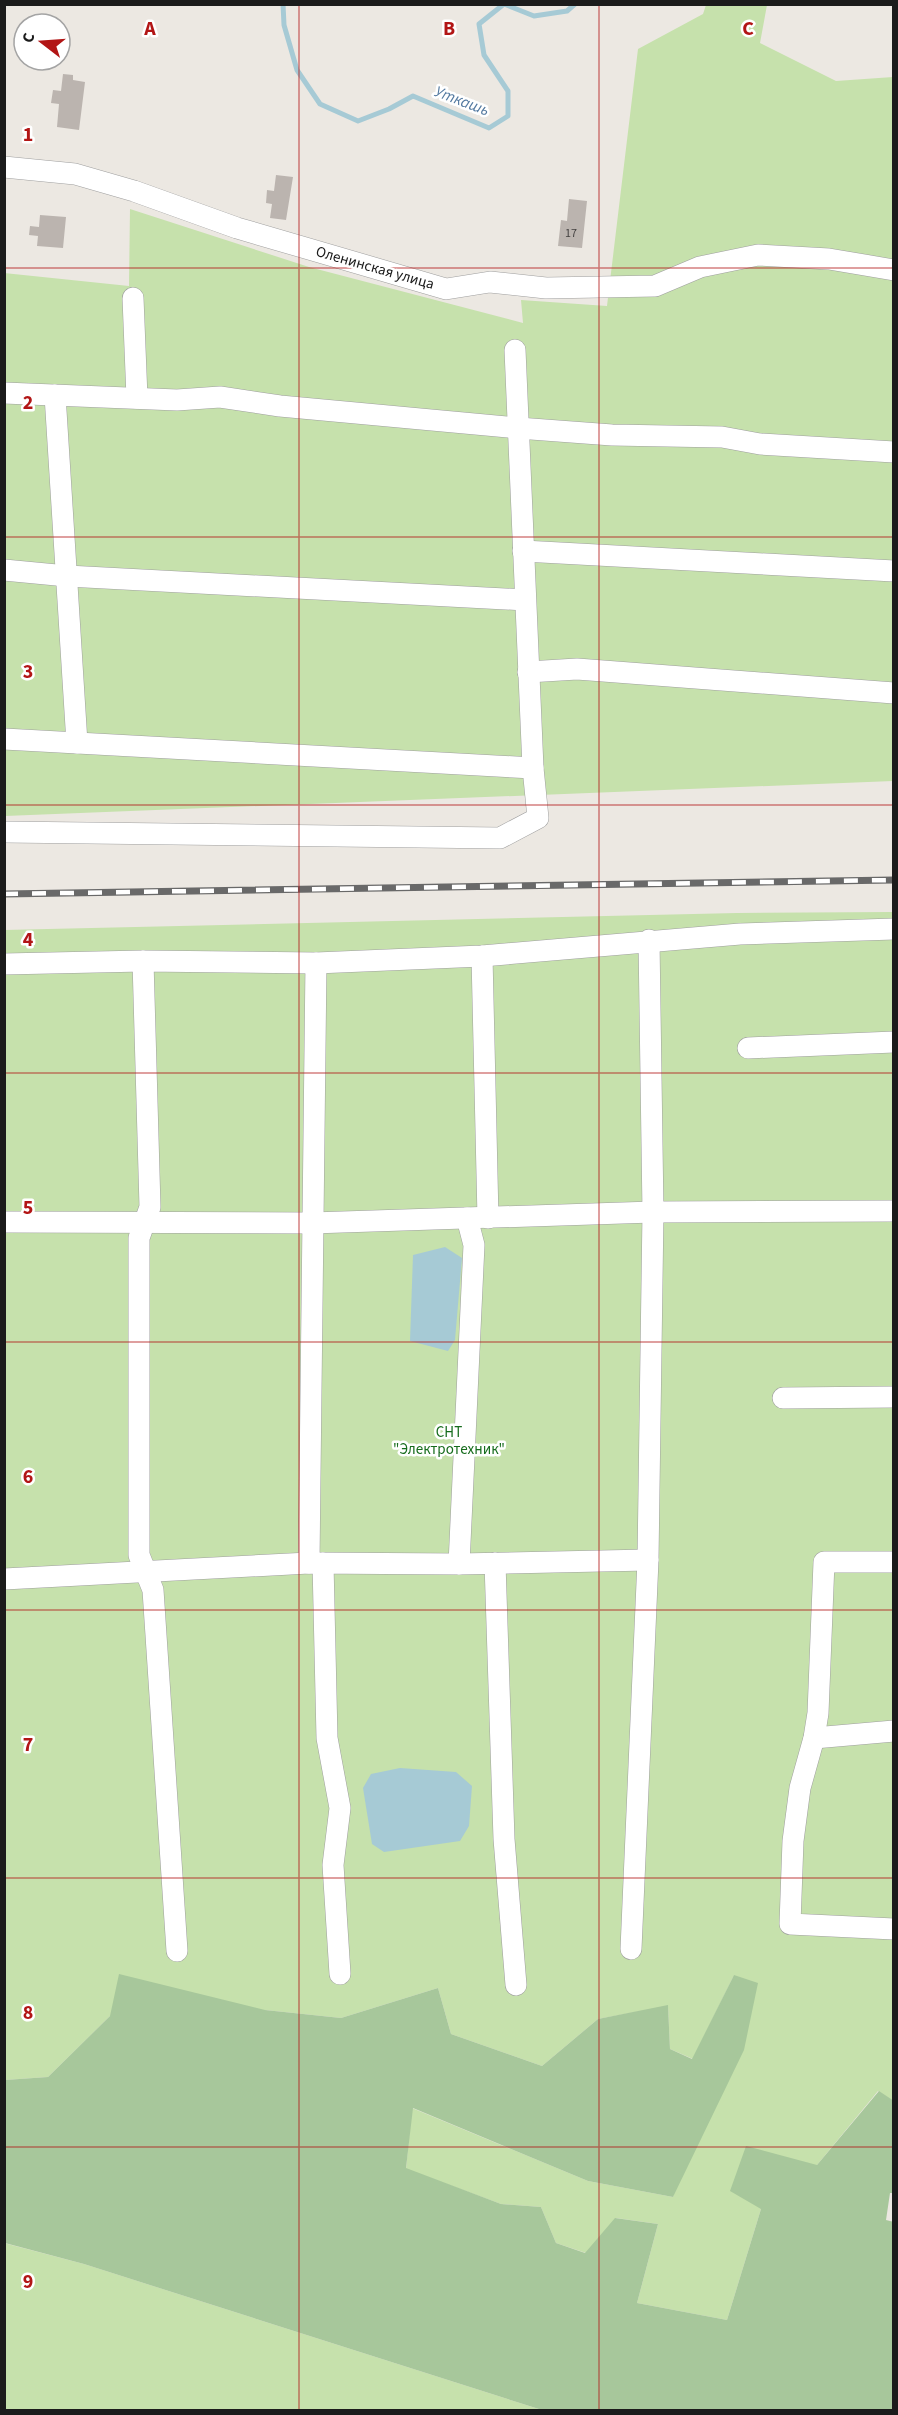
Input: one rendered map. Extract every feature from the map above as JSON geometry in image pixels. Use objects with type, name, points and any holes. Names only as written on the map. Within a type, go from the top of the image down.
[{"type":"street","name":"Оленинская улица","points":[[4,167],[75,174],[134,191],[237,228],[446,289],[490,282],[546,288],[655,286],[700,267],[758,255],[830,259],[894,270]]},
{"type":"street","points":[[133,298],[137,398]]},
{"type":"street","points":[[4,832],[500,838],[538,818],[528,672],[515,350]]},
{"type":"street","points":[[4,393],[177,400],[220,397],[280,406],[518,428],[612,435],[722,437],[760,444],[894,452]]},
{"type":"street","points":[[55,395],[77,743]]},
{"type":"street","points":[[524,550],[894,571]]},
{"type":"street","points":[[4,570],[67,576],[525,600]]},
{"type":"street","points":[[528,672],[577,669],[894,693]]},
{"type":"street","points":[[4,738],[533,768]]},
{"type":"street","points":[[4,964],[143,961],[316,963],[482,956],[740,934],[894,929]]},
{"type":"street","points":[[631,1949],[648,1560],[653,1212],[649,940]]},
{"type":"street","points":[[459,1564],[474,1245],[478,1218],[482,956]]},
{"type":"street","points":[[143,961],[150,1207],[139,1238],[139,1555],[153,1590],[177,1951]]},
{"type":"street","points":[[316,963],[312,1223],[316,1563],[327,1738],[340,1808],[333,1865],[340,1974]]},
{"type":"street","points":[[748,1048],[894,1042]]},
{"type":"street","points":[[4,1222],[312,1223],[653,1212],[894,1211]]},
{"type":"street","points":[[783,1398],[894,1397]]},
{"type":"street","points":[[4,1579],[316,1563],[459,1564],[648,1560]]},
{"type":"street","points":[[894,1562],[824,1562],[819,1713],[798,1799],[793,1841],[790,1924],[894,1929]]},
{"type":"street","points":[[495,1563],[504,1839],[516,1985]]},
{"type":"street","points":[[814,1738],[894,1731]]},
{"type":"green space","points":[[706,5],[767,5],[760,43],[836,81],[893,77],[893,781],[5,816],[4,273],[129,286],[130,209],[309,267],[523,323],[521,300],[607,306],[638,49],[703,14]]},
{"type":"green space","name":"СНТ \"Электротехник\"","points":[[893,912],[893,2101],[878,2091],[817,2165],[761,2209],[727,2320],[637,2303],[658,2224],[616,2218],[586,2253],[556,2243],[541,2207],[501,2204],[406,2169],[412,2108],[588,2181],[673,2197],[734,1975],[693,2059],[670,2049],[668,2006],[598,2019],[542,2066],[451,2034],[438,1988],[341,2018],[265,2010],[110,2016],[48,2077],[5,2080],[4,930],[737,913]]},
{"type":"green space","points":[[119,1974],[265,2010],[341,2018],[438,1988],[451,2034],[542,2066],[598,2019],[668,2005],[670,2049],[692,2059],[734,1975],[758,1983],[744,2050],[673,2197],[588,2181],[413,2108],[406,2168],[501,2204],[541,2207],[556,2243],[585,2253],[615,2218],[658,2224],[637,2303],[727,2320],[761,2209],[730,2191],[746,2146],[817,2165],[879,2091],[894,2101],[893,2193],[890,2193],[886,2220],[894,2222],[893,2410],[542,2410],[84,2264],[5,2243],[5,2080],[48,2077],[110,2016]]},
{"type":"green space","points":[[4,2243],[84,2264],[542,2410],[5,2410]]},
{"type":"water","points":[[445,1247],[462,1258],[455,1340],[448,1351],[410,1341],[413,1255]]},
{"type":"water","points":[[400,1768],[456,1772],[472,1786],[469,1826],[460,1841],[384,1852],[372,1844],[363,1788],[371,1774]]},
{"type":"building","points":[[63,74],[73,75],[73,80],[85,82],[79,130],[57,127],[59,104],[51,103],[53,90],[61,91]]},
{"type":"building","points":[[276,175],[293,177],[286,220],[270,218],[272,204],[266,203],[267,190],[274,191]]},
{"type":"building","points":[[569,199],[587,201],[582,248],[558,246],[561,220],[567,221]]},
{"type":"building","points":[[40,215],[66,217],[63,248],[37,246],[38,236],[29,235],[30,226],[39,227]]},
{"type":"waterway","name":"Уткашь","points":[[283,4],[284,25],[297,70],[320,104],[358,121],[389,109],[413,96],[489,128],[508,116],[508,91],[484,55],[479,24],[504,4]]},
{"type":"waterway","name":"Уткашь","points":[[504,4],[534,16],[567,11],[575,4]]},
{"type":"railway","points":[[4,894],[894,880]]}]
